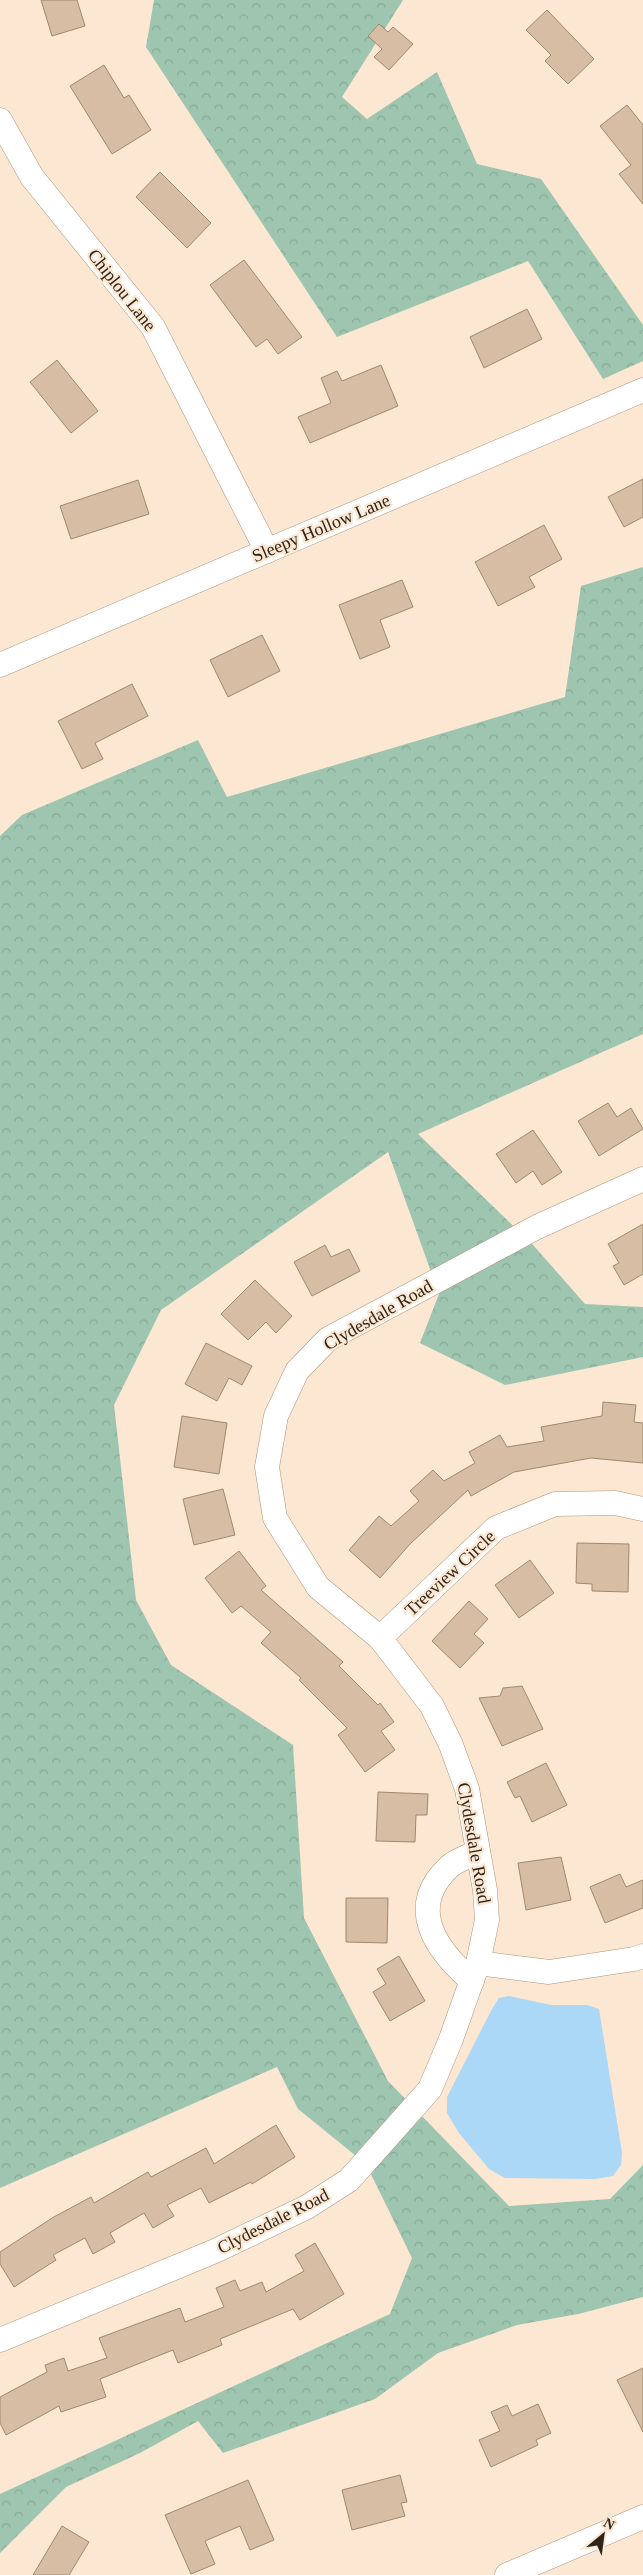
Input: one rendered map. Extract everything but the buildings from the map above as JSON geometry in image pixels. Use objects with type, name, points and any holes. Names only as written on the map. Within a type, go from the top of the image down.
[{"type":"street","name":"Chiplou Lane","points":[[0,120],[32,177],[153,326],[267,551]]},
{"type":"street","name":"Sleepy Hollow Lane","points":[[0,665],[643,390]]},
{"type":"street","name":"Clydesdale Road","points":[[0,2340],[215,2251],[307,2207],[349,2180],[430,2089],[451,2039],[475,1972],[487,1920],[485,1890],[467,1789],[451,1745],[432,1706],[380,1638],[318,1587],[275,1518],[267,1467],[276,1416],[297,1371],[328,1340],[537,1227],[643,1179]]},
{"type":"street","name":"Treeview Circle","points":[[380,1638],[496,1528],[555,1504],[615,1504],[643,1509]]},
{"type":"street","points":[[478,1852],[450,1866],[433,1888],[427,1912],[433,1938],[450,1962],[475,1972],[549,1972],[643,1956]]},
{"type":"street","points":[[507,2575],[643,2517]]},
{"type":"green space","points":[[154,0],[403,0],[342,97],[367,119],[437,72],[477,164],[541,179],[643,325],[643,361],[603,379],[528,261],[337,337],[146,47]]},
{"type":"green space","points":[[643,567],[643,1034],[418,1134],[534,1246],[585,1304],[643,1307],[643,1357],[505,1385],[420,1343],[439,1294],[388,1152],[161,1310],[114,1405],[136,1600],[171,1665],[293,1745],[304,1918],[388,2081],[509,2206],[610,2199],[643,2165],[643,2297],[578,2314],[517,2325],[438,2353],[375,2399],[223,2453],[198,2421],[140,2453],[66,2487],[0,2553],[0,2494],[390,2314],[412,2258],[366,2164],[298,2109],[277,2067],[0,2188],[0,836],[22,815],[198,740],[227,797],[565,697],[581,586]]},
{"type":"water","points":[[509,1996],[551,2005],[587,2005],[599,2009],[622,2153],[621,2165],[613,2176],[595,2179],[505,2178],[489,2169],[459,2133],[447,2113],[447,2097],[492,2009],[499,1998]]}]
